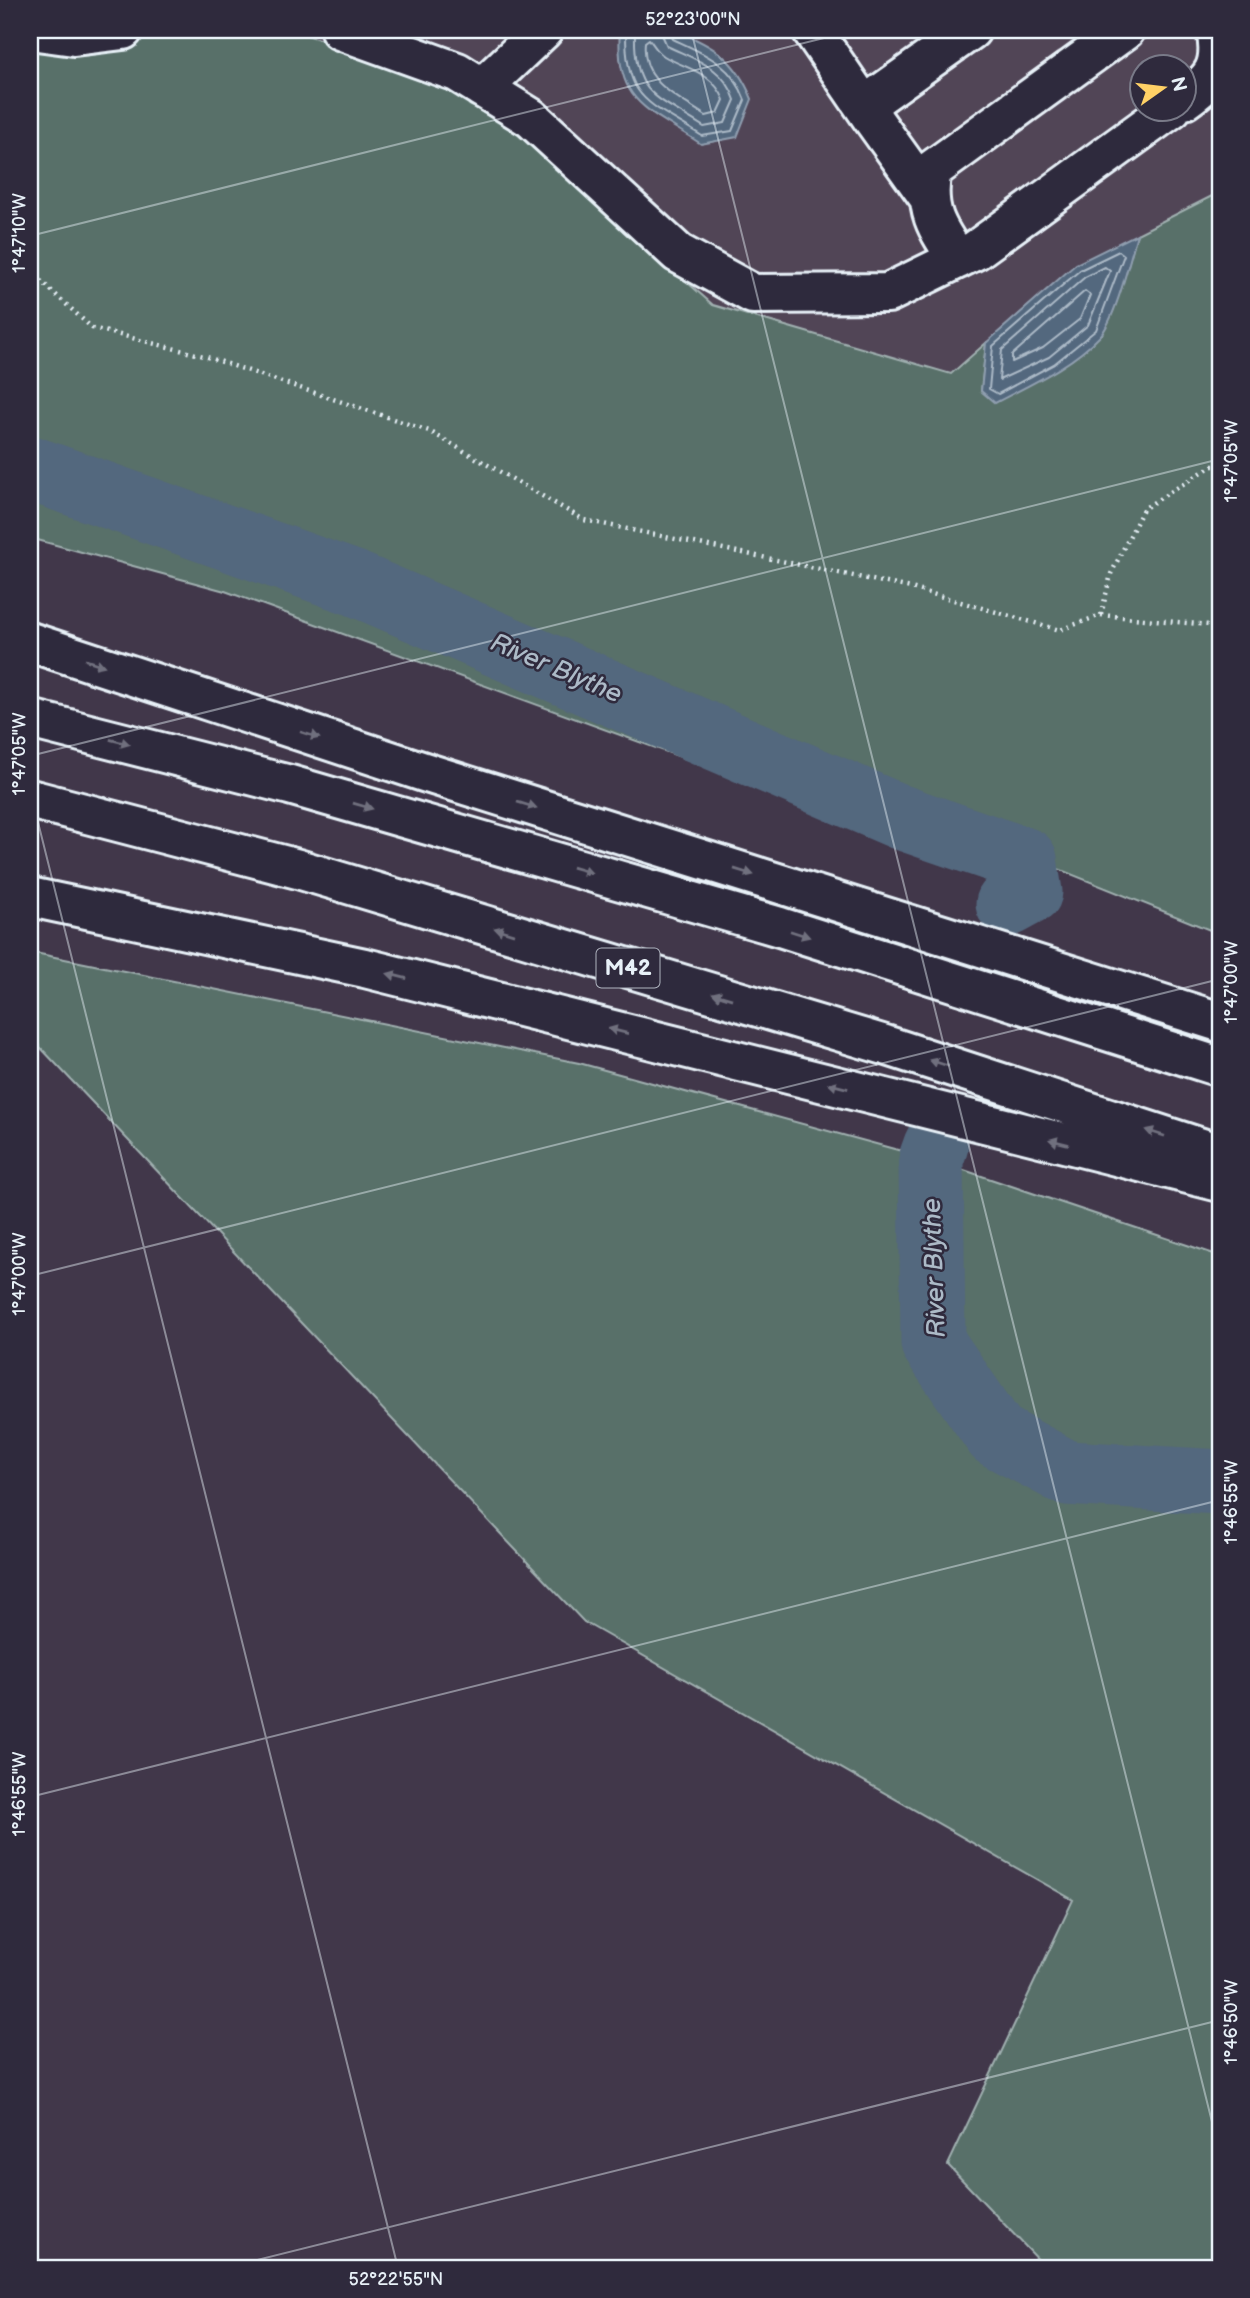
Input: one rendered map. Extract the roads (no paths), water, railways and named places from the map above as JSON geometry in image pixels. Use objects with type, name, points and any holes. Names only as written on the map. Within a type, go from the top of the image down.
[{"type":"main road","points":[[30,30],[74,36],[104,35],[123,30]]},
{"type":"main road","points":[[340,30],[457,72],[531,118],[678,253],[753,294],[888,293],[976,250],[1153,122]]},
{"type":"main road","points":[[482,88],[543,30]]},
{"type":"main road","points":[[812,30],[930,199]]},
{"type":"main road","points":[[872,118],[871,100],[971,30]]},
{"type":"main road","points":[[958,259],[935,227],[928,191],[932,170],[1125,30]]},
{"type":"main road","points":[[1198,90],[1210,81],[1219,55],[1216,30]]},
{"type":"main road","points":[[30,642],[424,772],[1220,1022]]},
{"type":"main road","points":[[30,719],[290,785],[767,923],[1220,1067]]},
{"type":"main road","name":"M42","points":[[30,799],[298,869],[885,1045],[1220,1154]]},
{"type":"main road","points":[[30,897],[365,968],[1220,1182]]},
{"type":"water","points":[[620,30],[675,30],[722,55],[738,73],[752,99],[737,137],[701,144],[639,102],[629,89],[623,74]]},
{"type":"water","points":[[1137,234],[1112,316],[1100,336],[1064,365],[995,403],[981,391],[986,343],[1076,264]]},
{"type":"waterway","name":"River Blythe","points":[[30,468],[354,583],[900,817],[1025,860],[1030,892],[1008,904]]},
{"type":"waterway","name":"River Blythe","points":[[936,1145],[931,1159],[933,1343],[996,1435],[1067,1473],[1220,1482]]}]
